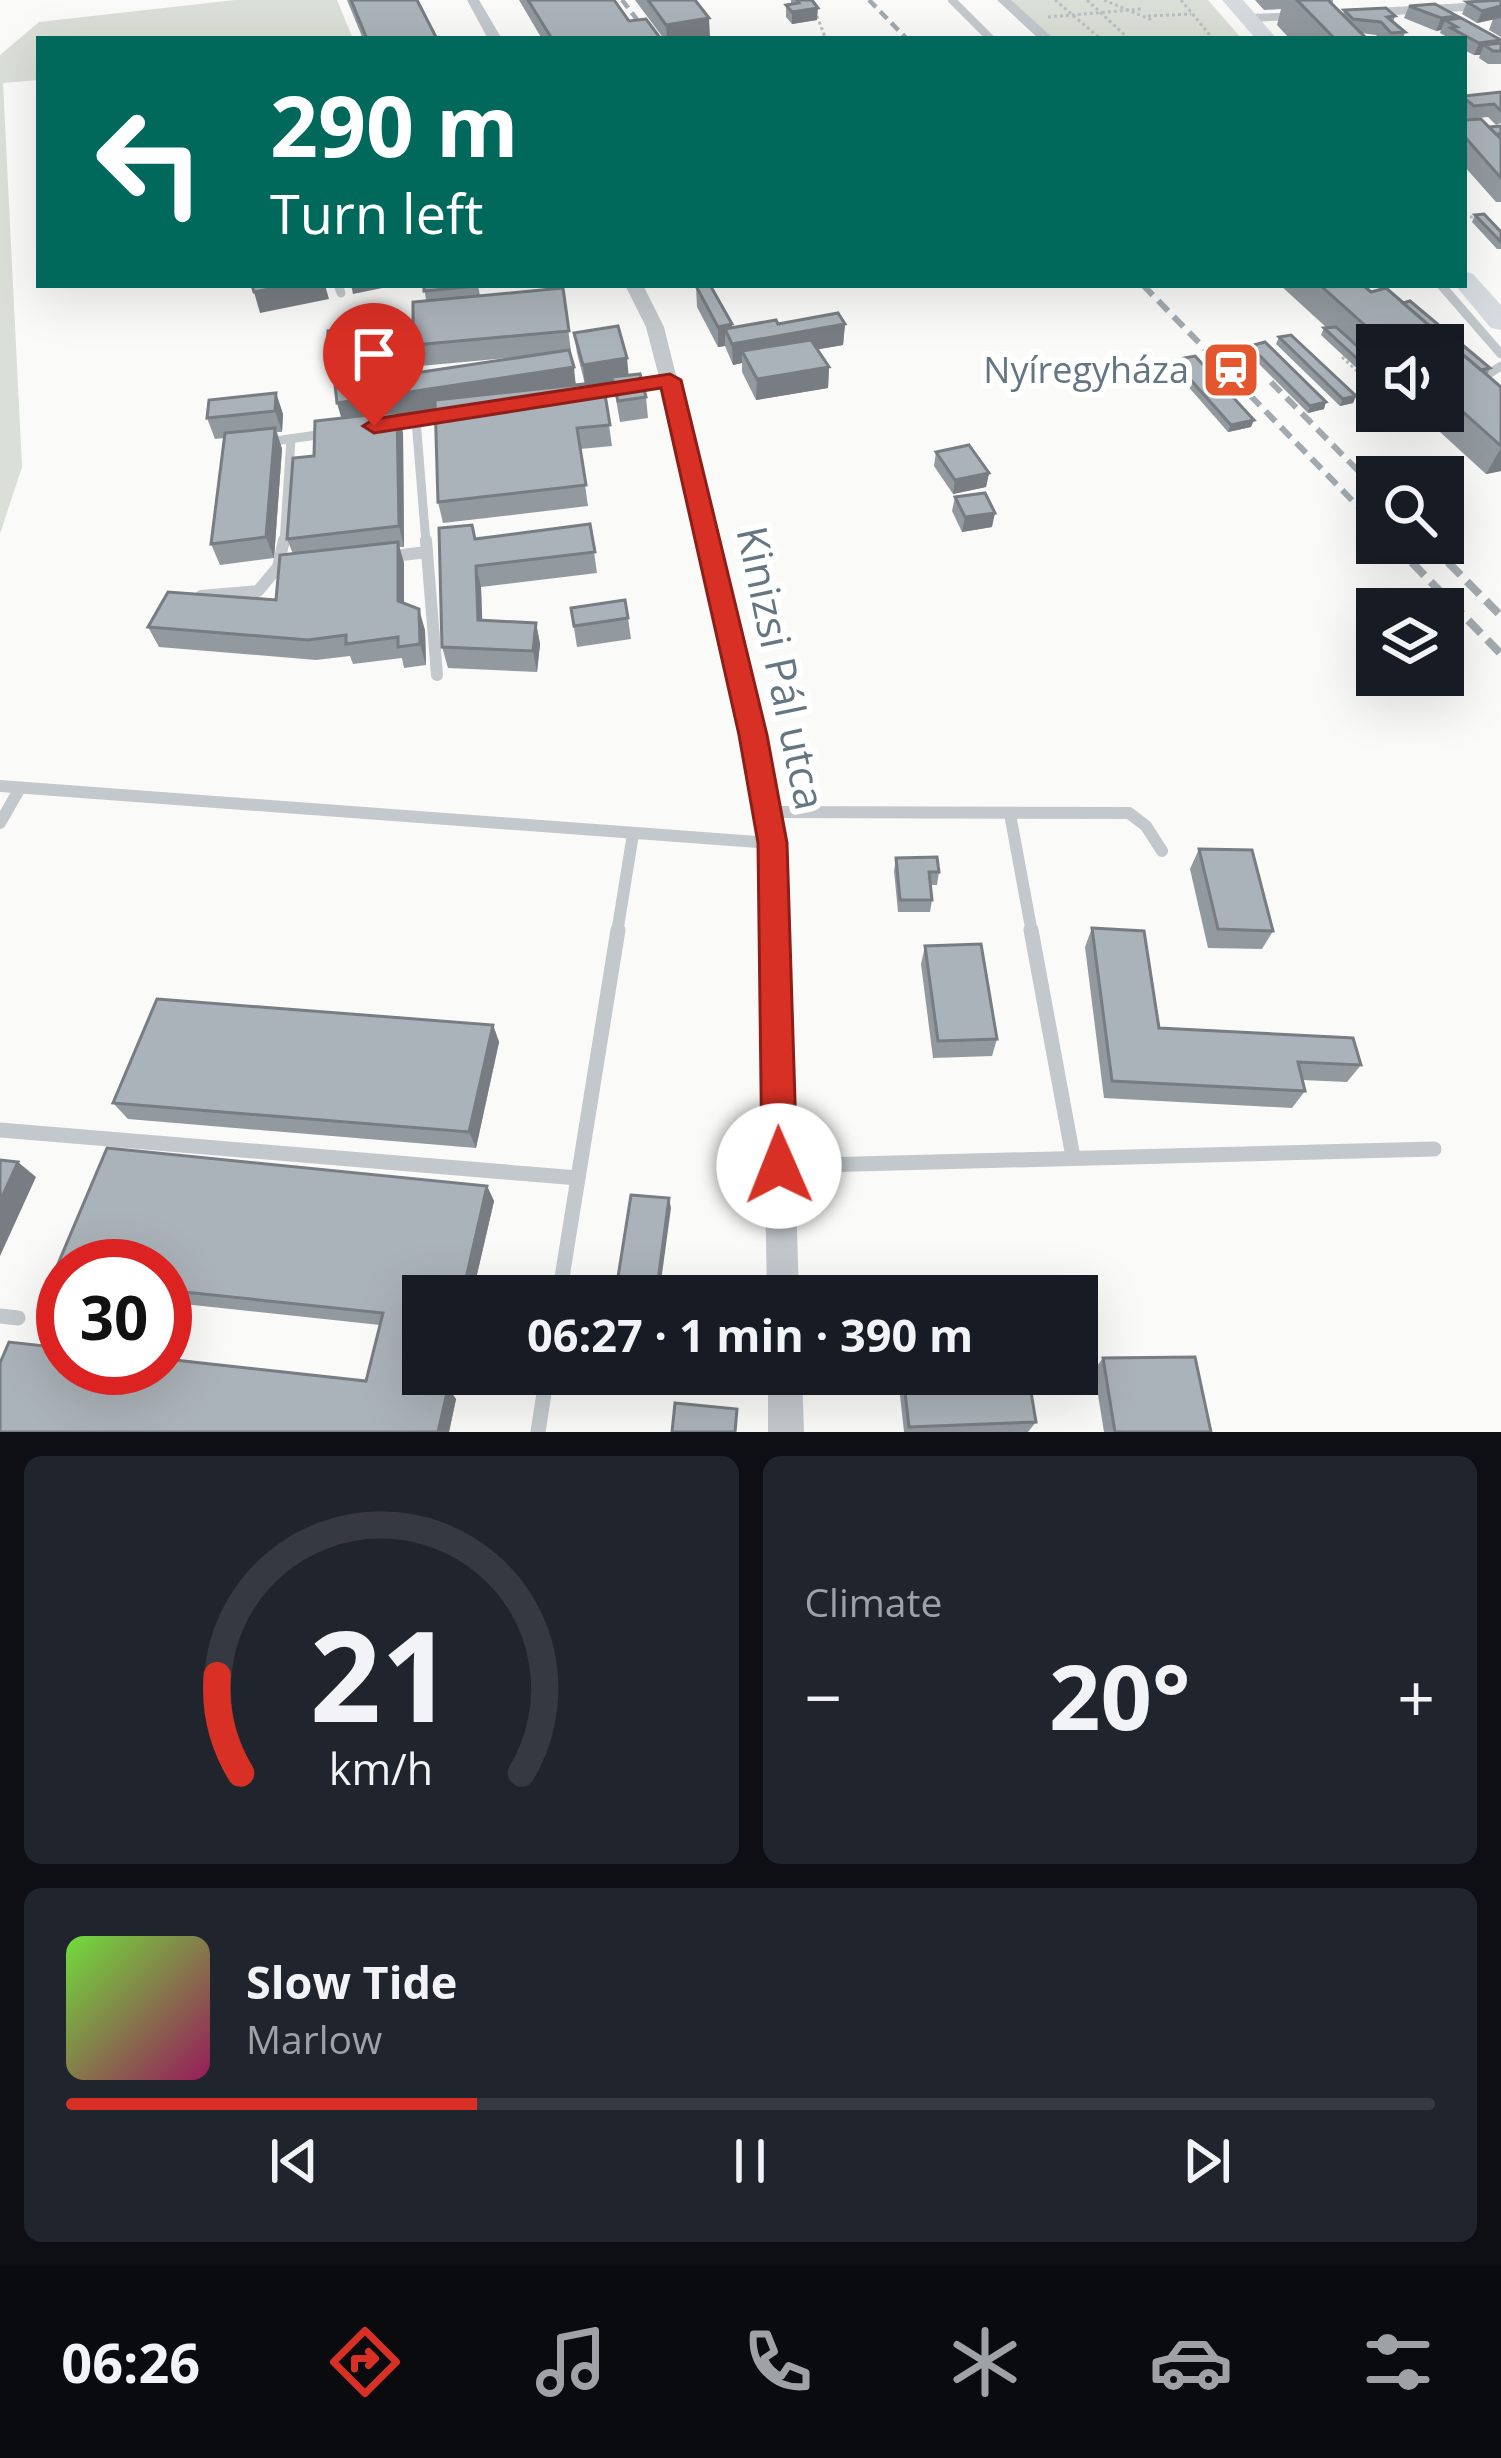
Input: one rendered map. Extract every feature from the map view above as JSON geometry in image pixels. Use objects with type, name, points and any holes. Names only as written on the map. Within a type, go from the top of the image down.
[{"type":"main road","points":[[1216,0],[1249,28]]},
{"type":"main road","points":[[1232,0],[1249,28]]},
{"type":"main road","points":[[1467,253],[1501,290]]},
{"type":"main road","points":[[1467,282],[1501,322]]},
{"type":"street","points":[[473,0],[493,36]]},
{"type":"street","points":[[1003,0],[1044,36]]},
{"type":"street","points":[[1418,0],[1468,28]]},
{"type":"street","points":[[1344,14],[1501,5]]},
{"type":"street","points":[[1249,28],[1322,15]]},
{"type":"street","name":"Kinizsi Pál utca","points":[[636,288],[656,327],[670,380],[772,843],[782,1275]]},
{"type":"street","points":[[785,1395],[786,1432]]},
{"type":"lane","points":[[952,0],[989,36]]},
{"type":"lane","points":[[1283,0],[1299,16]]},
{"type":"lane","points":[[1444,288],[1501,354]]},
{"type":"lane","points":[[1501,367],[1481,379],[1501,398]]},
{"type":"lane","points":[[578,394],[670,380]]},
{"type":"lane","points":[[374,426],[462,412]]},
{"type":"lane","points":[[416,420],[437,675]]},
{"type":"lane","points":[[253,445],[353,429]]},
{"type":"lane","points":[[176,598],[257,591],[272,582],[277,572],[291,439]]},
{"type":"lane","points":[[362,560],[427,552]]},
{"type":"lane","points":[[277,572],[298,569]]},
{"type":"lane","points":[[0,786],[772,843]]},
{"type":"lane","points":[[0,823],[20,788]]},
{"type":"lane","points":[[767,812],[1129,813],[1146,826],[1162,851]]},
{"type":"lane","points":[[1010,814],[1073,1157]]},
{"type":"lane","points":[[563,1275],[633,834]]},
{"type":"lane","points":[[0,1130],[578,1178]]},
{"type":"lane","points":[[779,1166],[1434,1149]]},
{"type":"lane","points":[[538,1432],[544,1395]]},
{"type":"path","points":[[1055,0],[1098,36]]},
{"type":"path","points":[[1087,0],[1126,36]]},
{"type":"path","points":[[1104,0],[1150,18],[1193,14]]},
{"type":"path","points":[[1181,1],[1211,36]]},
{"type":"path","points":[[813,6],[825,36]]},
{"type":"path","points":[[1024,19],[1142,9]]},
{"type":"path","points":[[1467,216],[1483,219]]},
{"type":"path","points":[[1333,358],[1356,354]]},
{"type":"path","points":[[1342,357],[1359,373],[1350,375]]},
{"type":"shaded area","points":[[235,0],[337,0],[352,36],[36,36],[36,80],[3,83],[22,467],[0,534],[0,55],[39,22]]},
{"type":"shaded area","points":[[1006,0],[1208,0],[1239,36],[1048,36]]},
{"type":"building","points":[[351,0],[417,0],[435,36],[366,36]]},
{"type":"building","points":[[528,0],[614,0],[629,21],[646,19],[659,36],[550,36]]},
{"type":"building","points":[[648,0],[695,0],[709,18],[666,25]]},
{"type":"building","points":[[797,0],[812,0],[818,8],[792,12],[786,5],[799,3]]},
{"type":"building","points":[[1297,0],[1328,0],[1364,36],[1332,36]]},
{"type":"building","points":[[1501,0],[1501,6],[1482,11],[1467,2]]},
{"type":"building","points":[[1435,4],[1457,16],[1441,18],[1409,6]]},
{"type":"building","points":[[1386,8],[1395,16],[1387,17],[1405,32],[1391,33],[1381,22],[1353,19],[1344,10]]},
{"type":"building","points":[[1461,18],[1501,40],[1479,43],[1445,20]]},
{"type":"building","points":[[1501,43],[1501,51],[1484,45]]},
{"type":"building","points":[[1501,92],[1501,111],[1494,104],[1474,106],[1467,96]]},
{"type":"building","points":[[1481,119],[1501,139],[1501,178],[1467,139],[1467,120]]},
{"type":"building","points":[[1484,214],[1501,232],[1501,242],[1475,215]]},
{"type":"building","points":[[563,288],[569,331],[327,353],[328,331],[361,328],[362,314],[397,311],[396,324],[413,322],[413,302]]},
{"type":"building","points":[[697,288],[712,288],[732,324],[718,327]]},
{"type":"building","points":[[1323,288],[1366,288],[1371,292],[1386,288],[1428,324],[1364,324]]},
{"type":"building","points":[[1410,301],[1437,324],[1427,324],[1403,303]]},
{"type":"building","points":[[838,313],[845,324],[732,344],[725,329],[776,320],[778,324]]},
{"type":"building","points":[[618,326],[627,358],[583,365],[574,333]]},
{"type":"building","points":[[1336,327],[1356,345],[1356,358],[1324,328]]},
{"type":"building","points":[[1291,335],[1356,396],[1343,399],[1279,337]]},
{"type":"building","points":[[811,340],[829,367],[757,379],[742,351]]},
{"type":"building","points":[[1265,342],[1326,402],[1310,406],[1250,346]]},
{"type":"building","points":[[1464,346],[1490,368],[1481,370],[1464,355]]},
{"type":"building","points":[[569,350],[574,367],[337,403],[335,385]]},
{"type":"building","points":[[1464,355],[1501,387],[1501,446],[1464,413]]},
{"type":"building","points":[[1195,356],[1254,420],[1231,425],[1173,360]]},
{"type":"building","points":[[640,374],[646,397],[618,401],[612,377]]},
{"type":"building","points":[[603,382],[610,425],[577,428],[586,485],[438,502],[435,400]]},
{"type":"building","points":[[276,393],[275,411],[207,418],[209,400]]},
{"type":"building","points":[[397,412],[399,526],[287,539],[293,458],[314,456],[315,421]]},
{"type":"building","points":[[275,428],[266,537],[211,544],[225,433]]},
{"type":"building","points":[[969,445],[989,473],[955,480],[936,452]]},
{"type":"building","points":[[985,493],[995,513],[965,517],[955,497]]},
{"type":"building","points":[[590,524],[595,552],[476,566],[478,620],[536,623],[533,651],[442,647],[439,528],[472,525],[475,539]]},
{"type":"building","points":[[398,542],[398,601],[419,609],[420,644],[398,647],[398,637],[346,644],[346,635],[308,640],[148,627],[168,592],[276,600],[280,555]]},
{"type":"building","points":[[625,600],[628,618],[574,626],[571,608]]},
{"type":"building","points":[[1199,849],[1252,850],[1273,931],[1218,929]]},
{"type":"building","points":[[937,857],[939,872],[929,872],[932,900],[900,900],[896,858]]},
{"type":"building","points":[[1092,928],[1144,931],[1159,1028],[1353,1038],[1361,1065],[1298,1062],[1305,1091],[1112,1081]]},
{"type":"building","points":[[981,944],[997,1039],[938,1041],[925,946]]},
{"type":"building","points":[[157,999],[493,1025],[469,1132],[113,1103]]},
{"type":"building","points":[[107,1148],[487,1186],[467,1275],[402,1275],[402,1395],[446,1395],[438,1432],[0,1432],[0,1363],[9,1342],[36,1345],[36,1395],[192,1395],[192,1362],[366,1381],[383,1313],[192,1293],[192,1239],[68,1239]]},
{"type":"building","points":[[0,1160],[18,1162],[0,1201]]},
{"type":"building","points":[[631,1195],[669,1198],[659,1275],[618,1275]]},
{"type":"building","points":[[1195,1357],[1211,1432],[1115,1432],[1103,1358]]},
{"type":"building","points":[[905,1395],[1032,1395],[1036,1422],[909,1427]]},
{"type":"building","points":[[675,1403],[737,1409],[735,1432],[672,1432]]},
{"type":"railway","points":[[622,0],[650,36]]},
{"type":"railway","points":[[869,0],[904,36]]},
{"type":"railway","points":[[1146,288],[1356,504]]},
{"type":"railway","points":[[1271,382],[1356,469]]},
{"type":"railway","points":[[1413,564],[1501,654]]},
{"type":"railway","points":[[1450,564],[1501,616]]},
{"type":"place","name":"Nyíregyháza","points":[[1231,370]]},
{"type":"route","points":[[374,426],[670,380],[753,735],[772,843],[779,1166]]}]
